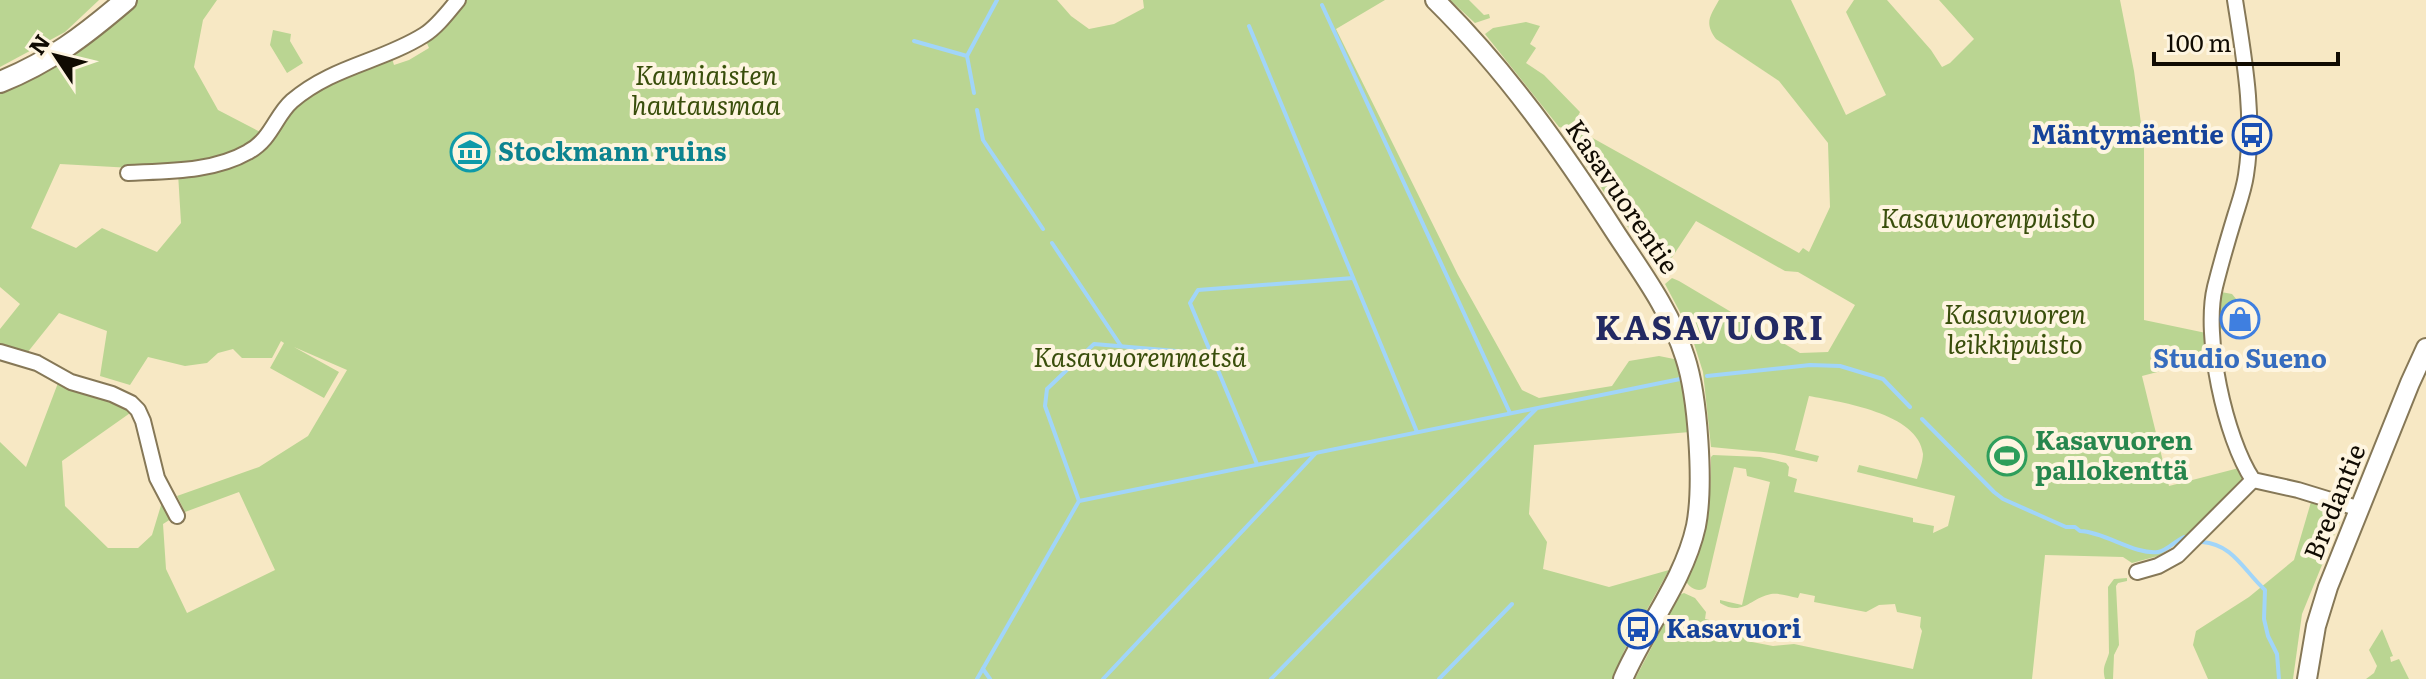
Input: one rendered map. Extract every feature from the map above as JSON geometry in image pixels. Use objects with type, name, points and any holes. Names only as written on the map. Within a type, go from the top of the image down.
[{"type":"main road","points":[[0,82],[61,53],[126,0]]},
{"type":"street","points":[[128,173],[216,165],[249,152],[266,139],[290,103],[303,93],[338,71],[390,52],[424,35],[458,0]]},
{"type":"street","name":"Kasavuorentie","points":[[1435,0],[1497,67],[1572,165],[1660,302],[1685,358],[1693,392],[1699,455],[1696,526],[1676,577],[1623,679]]},
{"type":"street","points":[[2235,0],[2248,82],[2249,152],[2246,178],[2210,312],[2213,352],[2221,389],[2236,444],[2253,480],[2293,488],[2360,509]]},
{"type":"street","name":"Bredantie","points":[[2307,679],[2321,606],[2426,348]]},
{"type":"street","points":[[0,352],[37,363],[71,382],[131,403],[143,421],[157,478],[177,516]]},
{"type":"street","points":[[2137,572],[2158,566],[2178,555],[2253,480]]},
{"type":"green space","points":[[0,0],[99,0],[65,32],[0,67]]},
{"type":"green space","name":"Kasavuorenmetsä","points":[[135,0],[217,0],[203,20],[194,67],[218,110],[262,133],[263,137],[212,162],[132,168],[60,164],[31,228],[76,248],[102,228],[157,252],[181,223],[178,173],[211,171],[274,133],[307,96],[337,78],[391,55],[394,65],[429,48],[426,41],[461,0],[1057,0],[1071,16],[1089,29],[1114,24],[1144,8],[1143,0],[1385,0],[1336,29],[1458,275],[1522,390],[1539,398],[1612,386],[1629,361],[1659,356],[1679,360],[1690,432],[1534,445],[1529,514],[1547,542],[1543,569],[1609,587],[1669,570],[1633,631],[1616,679],[0,679],[0,442],[26,467],[58,383],[103,395],[133,411],[62,461],[65,506],[108,548],[138,548],[152,535],[162,502],[171,519],[163,524],[166,569],[187,613],[275,570],[239,492],[185,512],[177,496],[259,467],[308,436],[347,370],[294,347],[339,372],[324,398],[270,368],[284,343],[281,341],[272,358],[242,358],[233,349],[218,353],[207,363],[185,366],[148,357],[130,385],[100,376],[107,331],[59,313],[27,353],[0,346],[0,329],[20,304],[0,287],[0,90],[94,40]]},
{"type":"green space","points":[[1450,0],[1469,0],[1490,18],[1475,23]]},
{"type":"green space","name":"Kasavuorenpuisto","points":[[1719,0],[1791,0],[1846,115],[1886,95],[1846,12],[1854,0],[1887,0],[1942,67],[1974,39],[1939,0],[2120,0],[2144,146],[2144,320],[2206,333],[2207,359],[2142,376],[2169,486],[2239,468],[2242,479],[2178,543],[2158,556],[2132,563],[2123,557],[2045,555],[2032,679],[1635,679],[1679,595],[1684,593],[1695,598],[1706,612],[1705,619],[1718,622],[1752,642],[1773,646],[1794,644],[1913,669],[1922,631],[1921,617],[1897,612],[1895,604],[1879,605],[1866,612],[1814,602],[1815,596],[1800,593],[1798,598],[1771,594],[1735,608],[1720,603],[1720,600],[1742,605],[1770,482],[1747,476],[1746,469],[1734,467],[1706,587],[1698,590],[1688,584],[1686,581],[1707,520],[1713,455],[1760,457],[1786,463],[1788,476],[1797,479],[1794,492],[1913,518],[1913,522],[1934,526],[1933,533],[1948,526],[1955,496],[1857,472],[1859,465],[1917,479],[1923,454],[1918,440],[1908,428],[1876,412],[1839,402],[1809,396],[1795,450],[1819,456],[1817,462],[1774,453],[1711,447],[1703,372],[1690,331],[1665,284],[1672,278],[1679,281],[1800,353],[1828,352],[1855,305],[1798,272],[1785,271],[1696,221],[1665,268],[1655,267],[1572,145],[1578,133],[1589,136],[1799,253],[1803,248],[1809,252],[1830,207],[1828,143],[1779,81],[1716,39],[1710,28],[1710,20]]},
{"type":"green space","points":[[1526,22],[1540,26],[1530,44],[1536,48],[1526,63],[1544,75],[1580,112],[1569,126],[1559,127],[1485,34],[1493,28]]},
{"type":"green space","points":[[273,30],[291,34],[290,41],[303,63],[287,73],[270,45]]},
{"type":"green space","points":[[2221,292],[2232,294],[2237,300],[2235,318],[2232,318],[2230,328],[2224,330],[2216,327]]},
{"type":"green space","points":[[2311,502],[2344,511],[2302,614],[2293,679],[2208,679],[2193,645],[2196,631],[2249,597],[2294,560]]},
{"type":"green space","points":[[2127,578],[2127,581],[2116,586],[2119,645],[2114,655],[2113,679],[2105,679],[2104,668],[2109,653],[2108,587],[2114,579]]},
{"type":"green space","points":[[2382,629],[2393,656],[2390,657],[2391,662],[2399,659],[2409,679],[2366,679],[2377,666],[2369,650]]},
{"type":"waterway","points":[[967,56],[997,0]]},
{"type":"waterway","points":[[1322,5],[1510,413]]},
{"type":"waterway","points":[[1249,26],[1417,432]]},
{"type":"waterway","points":[[914,41],[967,56],[974,93]]},
{"type":"waterway","points":[[977,110],[983,140],[1043,229]]},
{"type":"waterway","points":[[1052,243],[1121,346]]},
{"type":"waterway","points":[[1257,464],[1190,303],[1198,290],[1353,278]]},
{"type":"waterway","points":[[1079,501],[1045,406],[1047,389],[1094,344],[1211,354]]},
{"type":"waterway","points":[[1707,376],[1810,365],[1840,366],[1883,379],[1910,407]]},
{"type":"waterway","points":[[977,679],[1079,501],[1685,378]]},
{"type":"waterway","points":[[1271,679],[1536,409]]},
{"type":"waterway","points":[[1922,419],[2003,499],[2066,527],[2075,527],[2149,552],[2161,551],[2184,537]]},
{"type":"waterway","points":[[1103,679],[1315,454]]},
{"type":"waterway","points":[[2202,542],[2230,553],[2265,590],[2264,619],[2277,654],[2279,679]]},
{"type":"waterway","points":[[1439,679],[1512,604]]},
{"type":"waterway","points":[[983,669],[990,679]]},
{"type":"place","name":"Mäntymäentie","points":[[2252,135]]},
{"type":"place","name":"Stockmann ruins","points":[[470,152]]},
{"type":"place","name":"Studio Sueno","points":[[2240,319]]},
{"type":"place","name":"Kasavuoren pallokenttä","points":[[2007,456]]},
{"type":"place","name":"Kasavuori","points":[[1638,629]]},
{"type":"district","name":"KASAVUORI","points":[[1710,328]]},
{"type":"park label","name":"Kauniaisten hautausmaa","points":[[706,91]]},
{"type":"park label","name":"Kasavuoren leikkipuisto","points":[[2015,330]]}]
